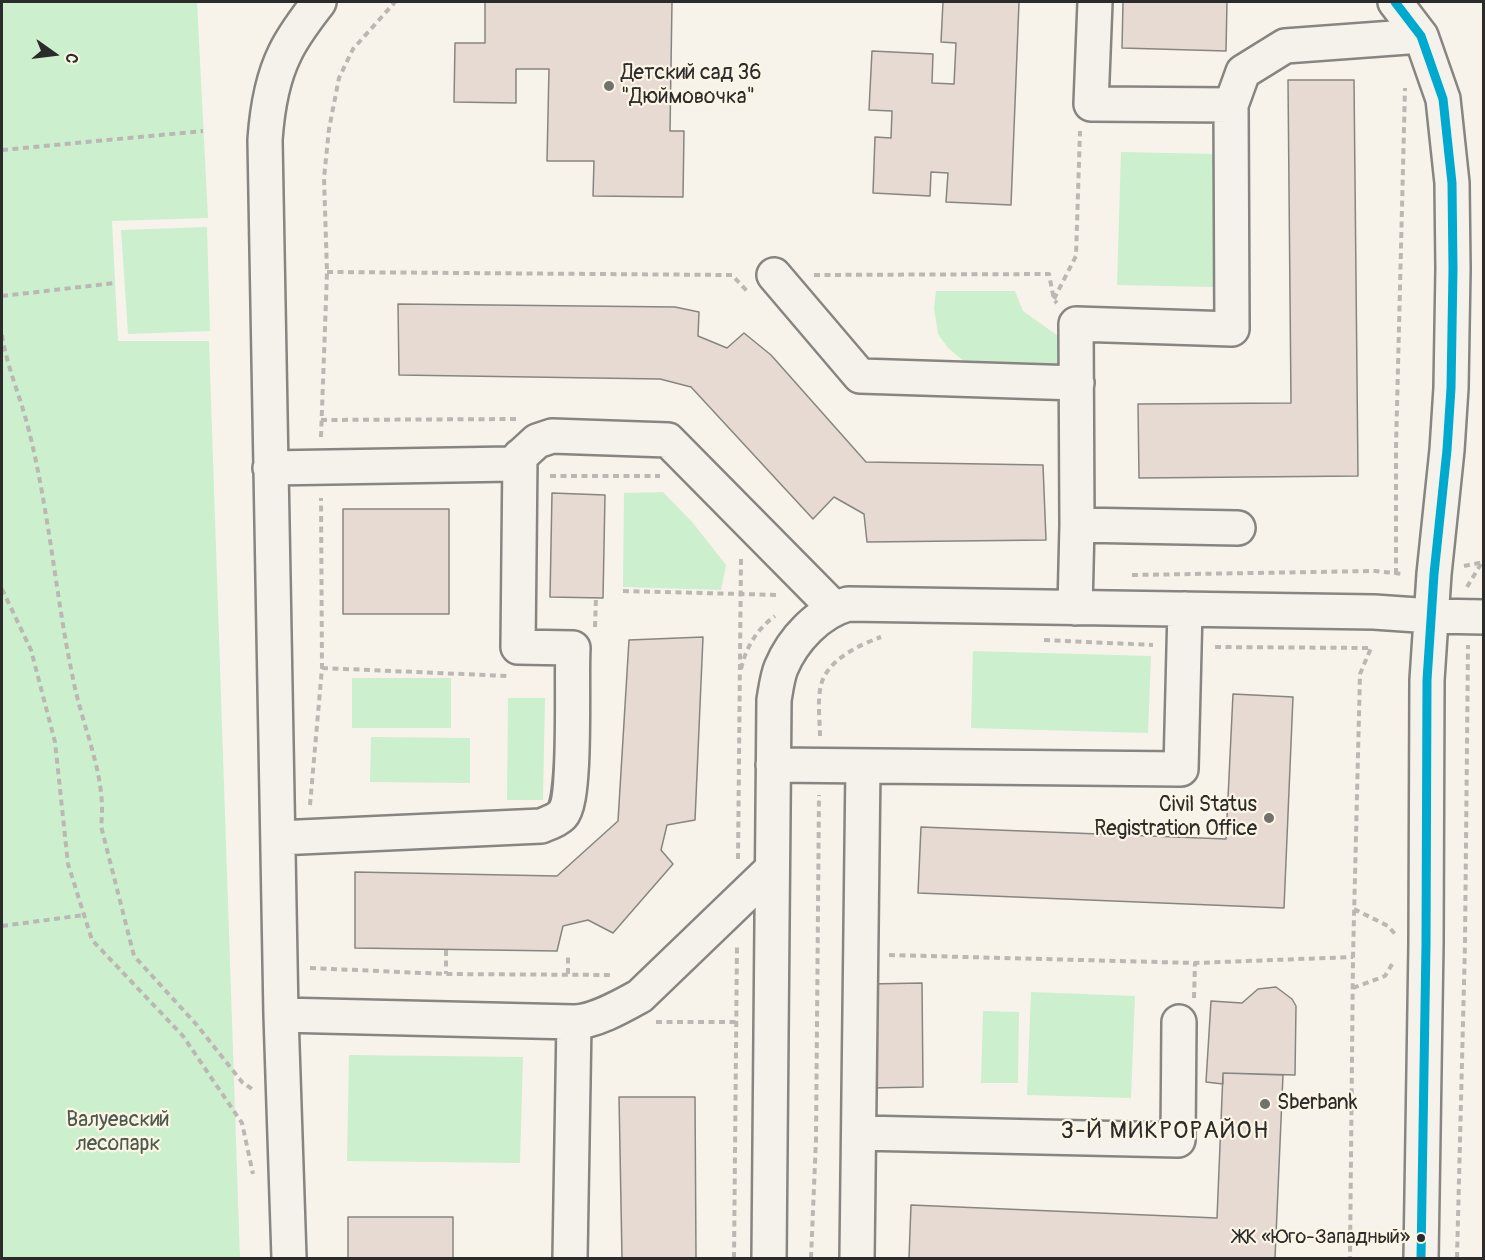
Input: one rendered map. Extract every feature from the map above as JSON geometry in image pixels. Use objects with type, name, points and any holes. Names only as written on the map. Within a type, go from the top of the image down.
[{"type":"street","points":[[289,1258],[281,1015],[293,838],[270,468],[265,140],[267,115],[279,66],[285,51],[319,2]]},
{"type":"street","points":[[1095,2],[1092,104],[1231,105]]},
{"type":"street","points":[[1395,2],[1421,36],[1443,99],[1452,183],[1451,388],[1434,574],[1414,944],[1421,1258]]},
{"type":"street","points":[[1075,608],[1076,324],[1232,329],[1231,105],[1243,72],[1285,46],[1421,36]]},
{"type":"street","points":[[761,284],[860,376],[1077,383]]},
{"type":"street","points":[[293,838],[541,826],[562,815],[567,805],[571,773],[581,755],[582,678],[573,648],[518,647],[520,466],[537,441],[552,436],[668,440],[834,608]]},
{"type":"street","points":[[270,468],[512,464],[520,466]]},
{"type":"street","points":[[1077,525],[1238,528]]},
{"type":"street","points":[[769,1258],[774,700],[782,666],[794,644],[818,619],[834,608],[848,604],[1374,612],[1476,617]]},
{"type":"street","points":[[773,765],[1181,770],[1185,609]]},
{"type":"street","points":[[857,1258],[863,766]]},
{"type":"street","points":[[281,1015],[585,1022],[640,996],[772,870]]},
{"type":"street","points":[[570,1258],[574,1022]]},
{"type":"street","points":[[860,1133],[1178,1140],[1179,1022]]},
{"type":"path","points":[[293,838],[322,669],[321,400],[327,272],[324,178],[329,129],[339,78],[353,49],[396,2]]},
{"type":"path","points":[[1396,574],[1396,447],[1405,84]]},
{"type":"path","points":[[1054,300],[1076,256],[1080,129]]},
{"type":"path","points":[[2,150],[203,131]]},
{"type":"path","points":[[327,272],[732,275],[761,284],[1049,274],[1054,300],[1076,324]]},
{"type":"path","points":[[732,275],[761,284]]},
{"type":"path","points":[[2,296],[115,284]]},
{"type":"path","points":[[2,335],[6,357],[28,427],[75,688],[98,776],[103,811],[101,826],[134,956],[196,1024],[242,1082],[255,1090]]},
{"type":"path","points":[[520,466],[665,476]]},
{"type":"path","points":[[734,1258],[741,549]]},
{"type":"path","points":[[1457,1258],[1476,617],[1466,589],[1484,559]]},
{"type":"path","points":[[2,589],[31,650],[55,742],[68,864],[92,940],[183,1036],[242,1124],[254,1179]]},
{"type":"path","points":[[623,591],[739,595]]},
{"type":"path","points":[[595,632],[596,598]]},
{"type":"path","points":[[820,694],[824,676],[838,660],[886,636]]},
{"type":"path","points":[[1034,640],[1184,646],[1371,648],[1360,674],[1353,957],[1350,1258]]},
{"type":"path","points":[[322,669],[511,677]]},
{"type":"path","points":[[811,1258],[816,1139],[819,793]]},
{"type":"path","points":[[1353,988],[1385,976],[1414,944],[1388,926],[1354,909]]},
{"type":"path","points":[[2,926],[84,915]]},
{"type":"path","points":[[446,950],[446,974]]},
{"type":"path","points":[[568,954],[568,974]]},
{"type":"path","points":[[861,954],[1195,963],[1353,957]]},
{"type":"path","points":[[304,968],[446,974],[624,975]]},
{"type":"path","points":[[655,1022],[737,1022]]},
{"type":"green space","name":"Валуевский лесопарк","points":[[2,2],[197,2],[208,218],[112,221],[118,341],[209,341],[240,1258],[2,1258]]},
{"type":"green space","points":[[1121,152],[1216,154],[1213,287],[1117,285]]},
{"type":"green space","points":[[207,227],[210,331],[128,334],[121,230]]},
{"type":"green space","points":[[936,291],[1015,291],[1023,311],[1061,338],[1063,365],[966,363],[948,348],[938,334],[934,308]]},
{"type":"green space","points":[[663,492],[693,523],[726,565],[721,590],[623,587],[624,493]]},
{"type":"green space","points":[[973,651],[1151,656],[1148,733],[971,728]]},
{"type":"green space","points":[[352,678],[451,678],[451,728],[352,728]]},
{"type":"green space","points":[[508,698],[545,698],[543,800],[507,800]]},
{"type":"green space","points":[[371,737],[470,738],[470,783],[370,782]]},
{"type":"green space","points":[[1031,992],[1135,996],[1131,1098],[1027,1095]]},
{"type":"green space","points":[[983,1011],[1019,1012],[1018,1083],[981,1083]]},
{"type":"green space","points":[[349,1055],[523,1057],[520,1163],[347,1161]]},
{"type":"building","name":"Детский сад 36 \"Дюймовочка\"","points":[[485,2],[672,2],[670,131],[684,131],[683,197],[593,196],[594,161],[547,161],[549,69],[516,69],[516,103],[454,102],[455,43],[485,43]]},
{"type":"building","points":[[943,2],[1019,2],[1011,205],[946,202],[948,173],[931,172],[930,196],[873,193],[875,137],[891,138],[892,111],[869,110],[872,51],[933,54],[932,83],[954,84],[956,43],[941,42]]},
{"type":"building","points":[[1123,2],[1227,2],[1226,51],[1122,48]]},
{"type":"building","points":[[1288,80],[1354,80],[1358,476],[1139,478],[1138,404],[1291,403]]},
{"type":"building","points":[[398,304],[675,307],[699,312],[698,336],[727,348],[744,333],[771,355],[866,462],[1043,465],[1046,540],[867,542],[864,514],[834,497],[813,519],[691,387],[660,379],[399,375]]},
{"type":"building","points":[[552,493],[605,495],[603,598],[550,597]]},
{"type":"building","points":[[343,509],[449,509],[449,614],[343,614]]},
{"type":"building","points":[[703,637],[695,820],[667,825],[661,850],[673,864],[613,933],[588,920],[563,926],[557,951],[355,948],[355,872],[557,876],[618,821],[629,640]]},
{"type":"building","points":[[1233,694],[1293,697],[1284,908],[918,893],[921,827],[1226,839]]},
{"type":"building","points":[[922,983],[923,1087],[870,1088],[869,984]]},
{"type":"building","points":[[1276,987],[1292,999],[1296,1006],[1295,1075],[1223,1073],[1223,1084],[1206,1082],[1211,1001],[1242,1003],[1258,989]]},
{"type":"building","points":[[1223,1073],[1283,1075],[1275,1258],[909,1258],[911,1205],[1217,1218]]},
{"type":"building","points":[[619,1097],[695,1097],[696,1258],[622,1258]]},
{"type":"building","points":[[348,1217],[453,1217],[453,1258],[348,1258]]},
{"type":"transit line","points":[[1395,2],[1421,36],[1443,99],[1452,183],[1451,388],[1427,680],[1421,1258]]},
{"type":"place","name":"Детский сад 36 \"Дюймовочка\"","points":[[609,86]]},
{"type":"place","name":"Civil Status Registration Office","points":[[1269,818]]},
{"type":"place","name":"Sberbank","points":[[1265,1104]]},
{"type":"place","name":"ЖК «Юго-Западный»","points":[[1421,1238]]},
{"type":"district","name":"3-Й МИКРОРАЙОН","points":[[1165,1132]]}]
